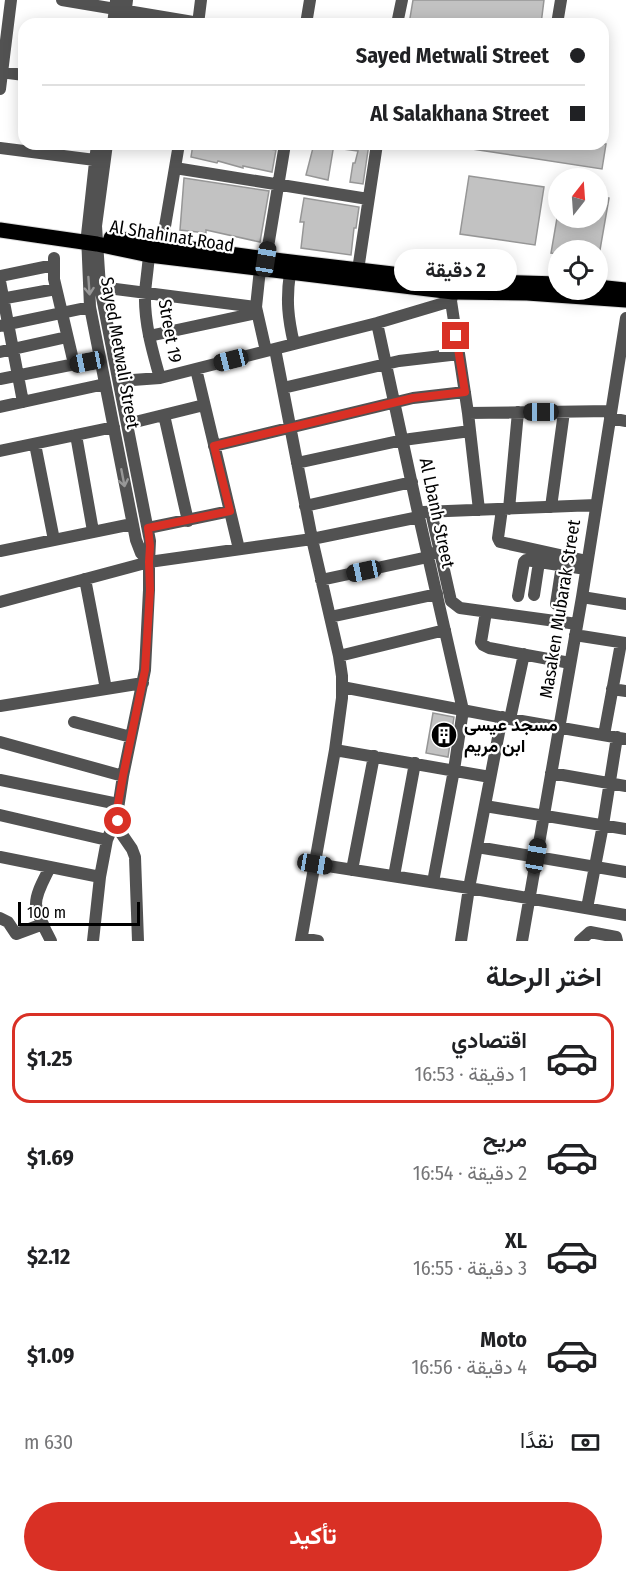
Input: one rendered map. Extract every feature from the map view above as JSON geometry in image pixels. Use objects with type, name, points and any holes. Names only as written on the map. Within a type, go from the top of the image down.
[{"type":"main road","name":"Al Shahinat Road","points":[[0,222],[92,239],[149,255],[357,270],[452,280],[548,284]]},
{"type":"main road","name":"Al Shahinat Road","points":[[0,230],[162,244],[263,264],[290,273],[452,296],[527,293],[626,300]]},
{"type":"main road","points":[[608,288],[626,290]]},
{"type":"street","points":[[0,89],[11,0]]},
{"type":"street","points":[[62,0],[121,4],[176,18]]},
{"type":"street","points":[[200,18],[201,0]]},
{"type":"street","points":[[307,18],[310,0]]},
{"type":"street","points":[[398,18],[402,0]]},
{"type":"street","points":[[558,18],[561,0]]},
{"type":"street","points":[[115,18],[121,4]]},
{"type":"street","points":[[1,72],[18,74]]},
{"type":"street","points":[[0,148],[95,160]]},
{"type":"street","name":"Sayed Metwali Street","points":[[96,150],[90,307],[132,524],[138,547],[149,562]]},
{"type":"street","name":"Sayed Metwali Street","points":[[93,941],[100,877],[107,840],[118,810],[143,683],[150,590],[148,528],[92,239],[96,226],[106,150]]},
{"type":"street","points":[[162,244],[178,150]]},
{"type":"street","points":[[284,150],[256,310],[283,388],[305,506],[339,656],[342,687],[335,750],[302,940],[318,941]]},
{"type":"street","points":[[357,270],[376,150]]},
{"type":"street","points":[[175,168],[368,199]]},
{"type":"street","name":"Street 19","points":[[149,255],[145,294],[149,336],[160,378]]},
{"type":"street","points":[[0,276],[54,262],[54,279],[74,364]]},
{"type":"street","points":[[290,273],[287,308],[294,344]]},
{"type":"street","points":[[0,281],[4,325],[13,349],[23,402]]},
{"type":"street","points":[[100,287],[256,310]]},
{"type":"street","points":[[2,299],[56,289]]},
{"type":"street","points":[[119,381],[160,378],[271,350],[378,322],[452,296],[479,510]]},
{"type":"street","points":[[4,325],[90,307]]},
{"type":"street","points":[[149,336],[256,310]]},
{"type":"street","name":"Masaken Mubarak Street","points":[[522,941],[582,597],[626,318]]},
{"type":"street","name":"Al Lbanh Street","points":[[378,322],[412,482],[423,514],[428,557],[464,710]]},
{"type":"street","points":[[0,352],[67,337]]},
{"type":"street","points":[[283,388],[399,361],[459,354]]},
{"type":"street","points":[[0,379],[100,359]]},
{"type":"street","points":[[196,369],[238,549]]},
{"type":"street","points":[[0,407],[105,384]]},
{"type":"street","points":[[214,446],[413,398],[465,392]]},
{"type":"street","points":[[127,424],[204,405]]},
{"type":"street","points":[[518,412],[505,509],[498,538],[500,542],[586,565]]},
{"type":"street","points":[[550,507],[564,412]]},
{"type":"street","points":[[468,413],[564,412],[610,415],[626,421]]},
{"type":"street","points":[[164,415],[188,521]]},
{"type":"street","points":[[0,451],[114,427]]},
{"type":"street","points":[[297,464],[403,440],[470,431]]},
{"type":"street","points":[[76,435],[93,531]]},
{"type":"street","points":[[35,444],[54,540]]},
{"type":"street","points":[[305,506],[412,482]]},
{"type":"street","points":[[0,602],[149,562],[312,539],[423,514],[596,505]]},
{"type":"street","points":[[148,528],[230,511]]},
{"type":"street","points":[[423,514],[439,548],[451,601],[460,608],[576,630],[623,643],[612,689],[616,737],[610,783],[587,908]]},
{"type":"street","points":[[0,551],[132,524]]},
{"type":"street","points":[[321,580],[428,557],[439,548]]},
{"type":"street","points":[[518,596],[525,561],[586,565]]},
{"type":"street","points":[[534,595],[539,562]]},
{"type":"street","points":[[556,604],[562,565]]},
{"type":"street","points":[[85,579],[106,689]]},
{"type":"street","points":[[330,617],[437,594]]},
{"type":"street","points":[[582,597],[626,604]]},
{"type":"street","points":[[486,612],[481,642],[483,645],[570,663]]},
{"type":"street","points":[[339,656],[445,630]]},
{"type":"street","points":[[461,941],[490,777],[524,654]]},
{"type":"street","points":[[0,706],[143,683]]},
{"type":"street","points":[[342,687],[616,737]]},
{"type":"street","points":[[612,689],[626,691]]},
{"type":"street","points":[[433,882],[464,710]]},
{"type":"street","points":[[74,722],[131,737]]},
{"type":"street","points":[[0,742],[123,776]]},
{"type":"street","points":[[335,750],[490,777]]},
{"type":"street","points":[[352,870],[374,756]]},
{"type":"street","points":[[394,876],[415,763]]},
{"type":"street","points":[[551,773],[626,786]]},
{"type":"street","points":[[0,780],[118,810],[121,833],[135,857],[138,941]]},
{"type":"street","points":[[485,806],[626,829]]},
{"type":"street","points":[[0,815],[107,840]]},
{"type":"street","points":[[477,847],[626,872]]},
{"type":"street","points":[[0,857],[100,877]]},
{"type":"street","points":[[315,864],[626,915]]},
{"type":"street","points":[[50,867],[36,902],[38,913],[51,941]]},
{"type":"street","points":[[0,918],[8,922],[16,934],[43,924]]},
{"type":"street","points":[[580,941],[590,932],[616,937],[617,941]]},
{"type":"building","points":[[413,0],[544,0],[542,18],[410,18]]},
{"type":"building","points":[[192,150],[276,150],[272,172],[191,157]]},
{"type":"building","points":[[312,150],[333,150],[328,180],[306,175]]},
{"type":"building","points":[[351,150],[368,150],[363,184],[350,182],[353,163],[355,163],[358,151]]},
{"type":"building","points":[[479,150],[605,150],[602,168],[596,168]]},
{"type":"building","points":[[469,176],[544,187],[535,245],[460,234]]},
{"type":"building","points":[[184,178],[269,191],[260,242],[206,230],[206,233],[180,230]]},
{"type":"building","points":[[304,198],[359,207],[351,255],[301,248],[304,222],[300,222]]},
{"type":"building","points":[[555,228],[604,228],[602,240],[553,240]]},
{"type":"building","name":"مسجد عيسى ابن مريم","points":[[433,713],[454,717],[448,757],[426,753]]},
{"type":"place","name":"مسجد عيسى ابن مريم","points":[[444,735]]},
{"type":"route","points":[[118,821],[118,804],[123,776],[145,670],[150,590],[148,528],[230,511],[214,446],[413,398],[465,392],[456,336]]}]
